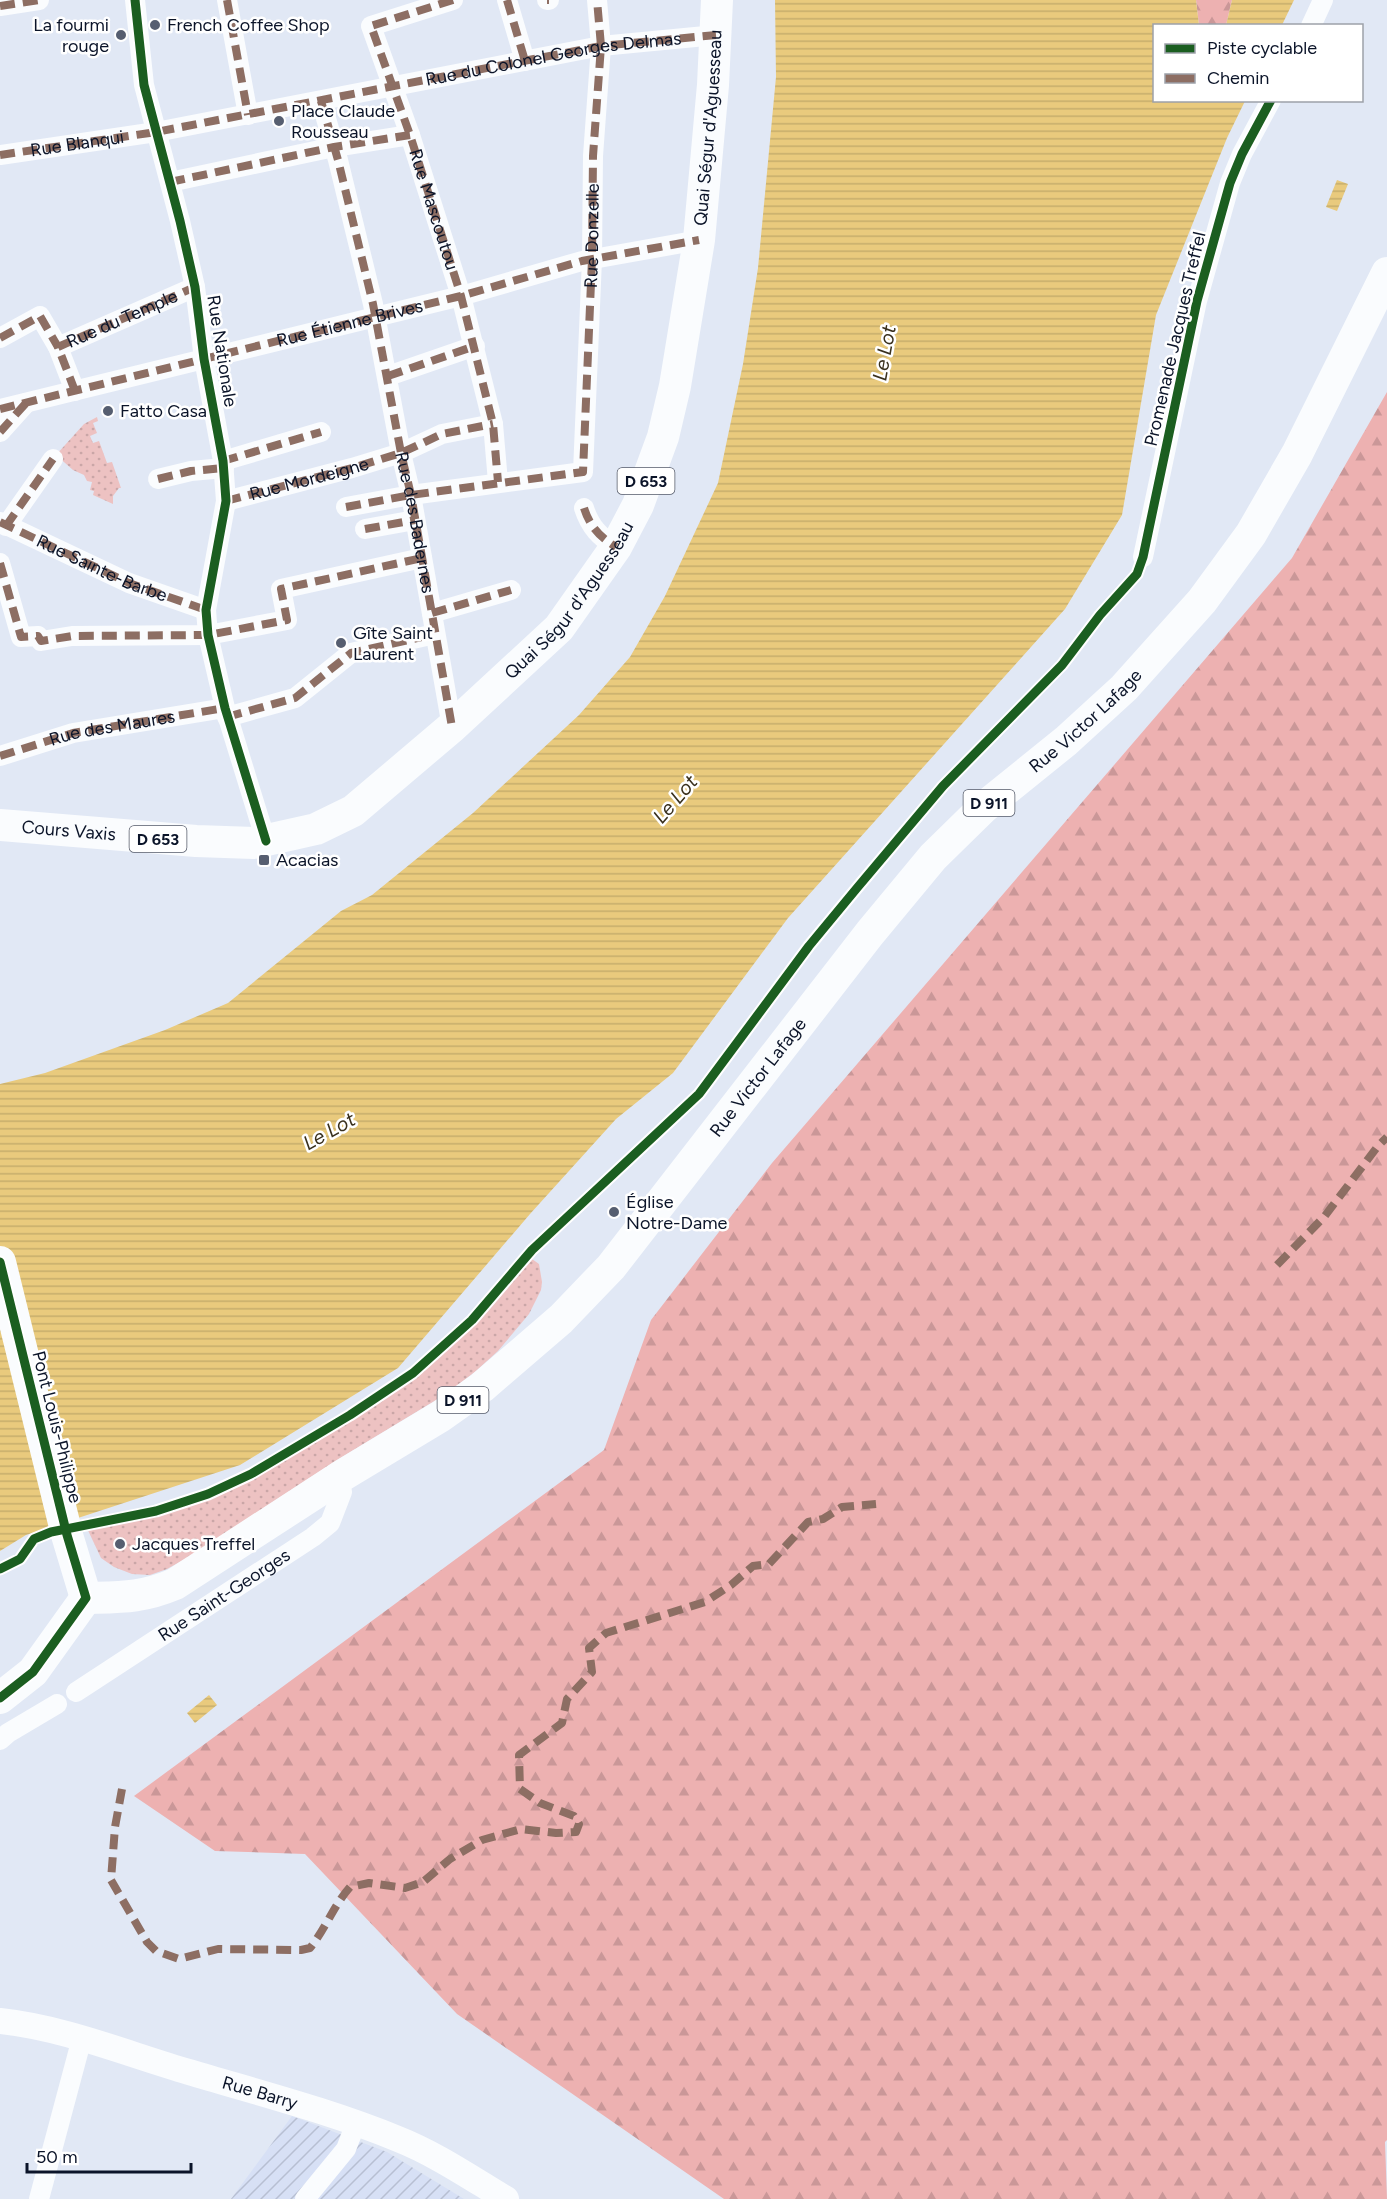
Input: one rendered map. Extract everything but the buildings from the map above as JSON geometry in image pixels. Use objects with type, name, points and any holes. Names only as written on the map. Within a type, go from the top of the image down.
[{"type":"main road","name":"Quai Ségur d'Aguesseau","points":[[316,829],[353,811],[452,727],[559,628],[616,547],[638,505],[663,437],[675,386],[699,240],[717,0]]},
{"type":"main road","name":"Rue Victor Lafage","points":[[561,1319],[611,1268],[870,933],[933,857],[983,808],[1066,741],[1124,688],[1202,601],[1251,534],[1297,454],[1387,273]]},
{"type":"main road","name":"Cours Vaxis","points":[[0,825],[196,842],[254,843],[316,829]]},
{"type":"main road","name":"Pont Louis-Philippe","points":[[0,1262],[67,1535],[86,1598]]},
{"type":"main road","name":"Rue Saint-Georges","points":[[86,1598],[133,1597],[157,1592],[175,1584],[338,1478],[441,1416],[482,1387],[561,1319]]},
{"type":"main road","points":[[0,1698],[33,1672],[86,1598]]},
{"type":"street","points":[[0,6],[39,0]]},
{"type":"street","name":"Rue Nationale","points":[[135,0],[144,85],[195,286],[204,359],[224,464],[226,501],[206,610],[208,634],[226,713],[266,841]]},
{"type":"street","points":[[227,0],[248,115]]},
{"type":"street","name":"Rue Mascoutou","points":[[453,0],[371,26],[410,135],[475,346],[493,424],[498,482]]},
{"type":"street","points":[[507,0],[525,61]]},
{"type":"street","name":"Rue Donzelle","points":[[498,482],[583,472],[591,259],[592,156],[602,46],[597,0]]},
{"type":"street","points":[[1312,24],[1323,0]]},
{"type":"street","name":"Rue du Colonel Georges Delmas","points":[[394,88],[602,46],[716,35]]},
{"type":"street","points":[[156,132],[394,88]]},
{"type":"street","points":[[321,101],[336,153]]},
{"type":"street","name":"Promenade Jacques Treffel","points":[[1143,557],[1197,302],[1230,183],[1269,102]]},
{"type":"street","name":"Rue Blanqui","points":[[0,155],[156,132]]},
{"type":"street","points":[[170,182],[336,153],[410,135]]},
{"type":"street","name":"Rue des Badernes","points":[[336,153],[388,376],[452,727]]},
{"type":"street","name":"Rue Étienne Brives","points":[[0,409],[461,296],[591,259],[699,240]]},
{"type":"street","name":"Rue du Temple","points":[[75,392],[58,347],[195,286]]},
{"type":"street","points":[[0,338],[40,316],[58,347]]},
{"type":"street","points":[[388,376],[475,346]]},
{"type":"street","points":[[0,432],[26,403]]},
{"type":"street","name":"Rue Mordeigne","points":[[226,501],[401,453],[442,434],[493,424]]},
{"type":"street","points":[[158,478],[224,464],[321,432]]},
{"type":"street","points":[[3,524],[53,459]]},
{"type":"street","points":[[346,507],[498,482]]},
{"type":"street","points":[[584,508],[588,522],[602,538],[616,547]]},
{"type":"street","points":[[365,529],[415,520]]},
{"type":"street","name":"Rue Sainte-Barbe","points":[[3,524],[129,584],[206,610]]},
{"type":"street","points":[[0,563],[21,638],[38,636],[41,641],[72,636],[208,634],[287,620],[281,589],[422,558]]},
{"type":"street","points":[[432,613],[511,590]]},
{"type":"street","name":"Rue des Maures","points":[[0,756],[73,733],[226,713],[296,698],[351,653],[435,634]]},
{"type":"street","name":"Rue Saint-Georges","points":[[76,1692],[313,1537],[330,1523],[342,1492],[338,1478]]},
{"type":"street","points":[[0,1740],[57,1704]]},
{"type":"street","name":"Rue Barry","points":[[0,2021],[51,2029],[356,2123],[400,2139],[506,2199]]},
{"type":"street","points":[[39,2199],[82,2038]]},
{"type":"street","points":[[305,2199],[346,2149],[356,2123]]},
{"type":"shaded area","points":[[97,417],[98,421],[93,423],[97,433],[90,436],[93,443],[99,441],[107,463],[112,462],[121,488],[113,496],[113,504],[93,495],[94,491],[90,490],[92,482],[87,481],[84,475],[73,470],[56,455],[84,424]]},
{"type":"shaded area","points":[[532,1259],[539,1264],[542,1282],[541,1290],[529,1314],[498,1351],[446,1394],[337,1460],[167,1569],[150,1575],[132,1574],[114,1567],[101,1558],[85,1524],[156,1511],[208,1494],[251,1474],[355,1417],[414,1377],[476,1324]]},
{"type":"shaded area","points":[[292,2116],[387,2152],[464,2199],[231,2199]]},
{"type":"green space","points":[[1196,0],[1232,0],[1226,24],[1199,24]]},
{"type":"green space","points":[[1387,392],[1387,2140],[1385,2142],[1387,2199],[724,2199],[457,2014],[305,1854],[215,1851],[134,1796],[604,1450],[651,1320],[772,1163],[1292,558]]},
{"type":"water","name":"Le Lot","points":[[775,0],[1196,0],[1199,24],[1153,24],[1153,102],[1245,102],[1227,138],[1156,315],[1122,515],[1065,609],[788,918],[673,1073],[616,1119],[530,1214],[398,1368],[240,1465],[26,1535],[0,1551],[0,1084],[45,1073],[165,1030],[228,1003],[341,911],[372,895],[473,813],[579,715],[630,657],[665,596],[718,483],[743,364],[758,268],[776,77]]},
{"type":"water","points":[[1232,0],[1294,0],[1282,24],[1226,24]]},
{"type":"water","points":[[1337,180],[1348,184],[1337,211],[1326,207]]},
{"type":"water","points":[[209,1695],[217,1705],[195,1723],[187,1713]]},
{"type":"marked path","points":[[0,6],[39,0]]},
{"type":"marked path","points":[[227,0],[248,115]]},
{"type":"marked path","points":[[453,0],[371,26],[410,135],[461,296],[493,424],[498,482]]},
{"type":"marked path","points":[[507,0],[525,61]]},
{"type":"marked path","points":[[346,507],[411,495],[583,472],[592,259],[593,156],[601,46],[597,0]]},
{"type":"marked path","points":[[0,155],[156,132],[601,46],[716,35]]},
{"type":"marked path","points":[[321,101],[338,160],[373,304],[411,495],[452,727]]},
{"type":"marked path","points":[[170,182],[334,147],[410,135]]},
{"type":"marked path","points":[[0,409],[461,296],[582,261],[699,240]]},
{"type":"marked path","points":[[75,391],[58,347],[195,287]]},
{"type":"marked path","points":[[0,338],[40,316],[58,347]]},
{"type":"marked path","points":[[388,376],[475,346]]},
{"type":"marked path","points":[[0,432],[26,403]]},
{"type":"marked path","points":[[226,501],[401,453],[442,434],[493,424]]},
{"type":"marked path","points":[[223,461],[321,432]]},
{"type":"marked path","points":[[6,526],[53,459]]},
{"type":"marked path","points":[[158,479],[191,471],[224,468]]},
{"type":"marked path","points":[[584,508],[596,531],[616,547]]},
{"type":"marked path","points":[[365,529],[415,520]]},
{"type":"marked path","points":[[0,522],[129,583],[206,610]]},
{"type":"marked path","points":[[0,563],[21,637],[38,636],[41,641],[72,636],[208,635],[287,620],[281,589],[422,558]]},
{"type":"marked path","points":[[432,613],[511,590]]},
{"type":"marked path","points":[[227,717],[295,698],[351,653],[435,634]]},
{"type":"marked path","points":[[0,756],[73,733],[225,708]]},
{"type":"marked path","points":[[1277,1265],[1324,1217],[1387,1137]]},
{"type":"marked path","points":[[122,1789],[115,1827],[111,1880],[147,1942],[156,1951],[179,1959],[218,1949],[301,1950],[310,1948],[350,1887],[369,1883],[405,1888],[423,1882],[450,1859],[482,1840],[521,1829],[556,1833],[576,1832],[579,1824],[574,1816],[540,1803],[520,1789],[519,1755],[562,1723],[567,1699],[592,1672],[589,1648],[606,1633],[705,1602],[731,1585],[753,1566],[769,1564],[808,1522],[823,1519],[842,1507],[876,1504]]},
{"type":"cycle path","points":[[135,0],[144,85],[195,287],[204,359],[223,461],[226,501],[206,610],[208,635],[225,708],[266,841]]},
{"type":"cycle path","points":[[0,1569],[20,1559],[34,1539],[51,1532],[156,1511],[208,1494],[251,1474],[350,1415],[413,1373],[472,1320],[532,1250],[699,1094],[809,946],[857,888],[943,786],[1062,665],[1100,615],[1137,574],[1143,557],[1197,301],[1230,183],[1242,154],[1270,102]]},
{"type":"cycle path","points":[[0,1262],[67,1535],[86,1598],[33,1672],[0,1698]]},
{"type":"place","name":"French Coffee Shop","points":[[155,25]]},
{"type":"place","name":"La fourmi rouge","points":[[121,35]]},
{"type":"place","name":"Place Claude Rousseau","points":[[279,121]]},
{"type":"place","name":"Fatto Casa","points":[[108,411]]},
{"type":"place","name":"Gîte Saint Laurent","points":[[341,643]]},
{"type":"place","name":"Acacias","points":[[264,860]]},
{"type":"place","name":"Église Notre-Dame","points":[[614,1212]]},
{"type":"place","name":"Jacques Treffel","points":[[120,1544]]}]
